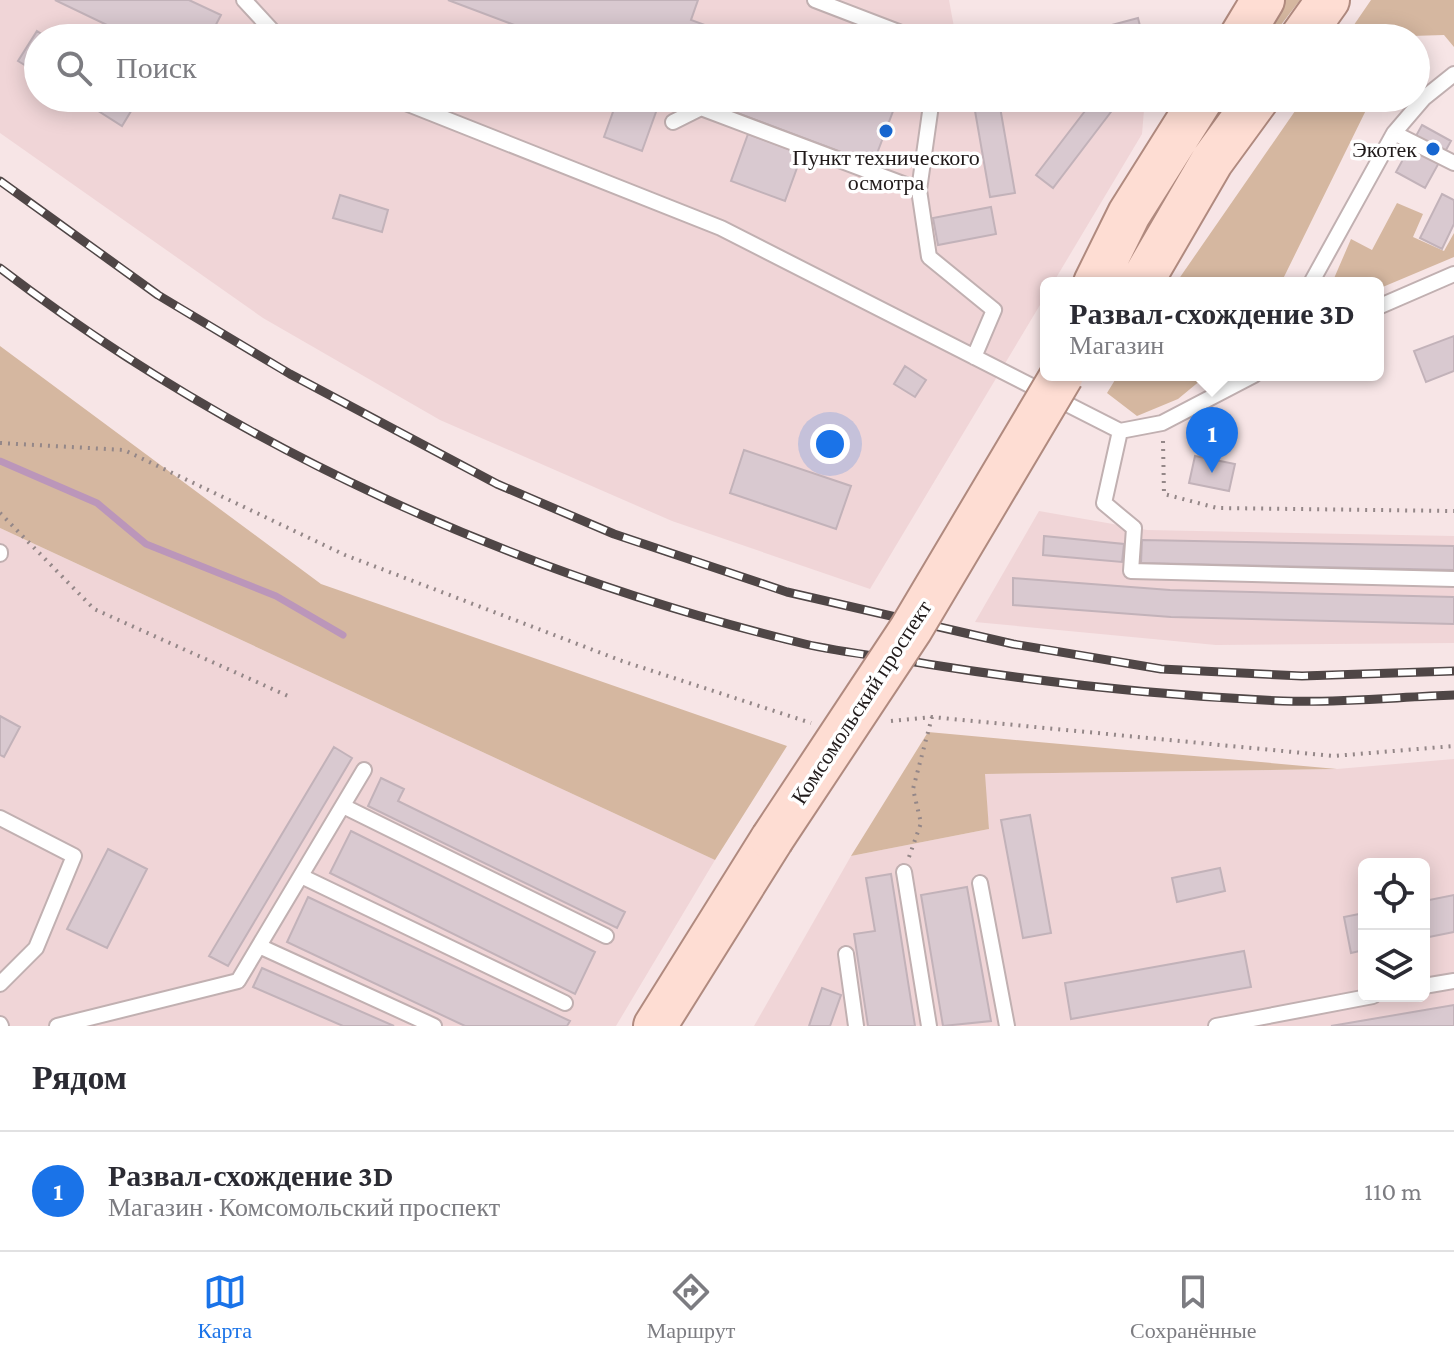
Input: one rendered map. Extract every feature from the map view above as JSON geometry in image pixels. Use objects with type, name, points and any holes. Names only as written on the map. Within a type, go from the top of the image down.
[{"type":"main road","points":[[1248,24],[1263,0]]},
{"type":"main road","points":[[1311,24],[1328,0]]},
{"type":"main road","points":[[1098,277],[1129,214],[1193,112]]},
{"type":"main road","points":[[1144,277],[1212,161],[1248,112]]},
{"type":"main road","name":"Комсомольский проспект","points":[[655,1026],[772,839],[911,629],[1058,381]]},
{"type":"lane","points":[[244,0],[266,24]]},
{"type":"lane","points":[[815,0],[878,24]]},
{"type":"lane","points":[[1430,93],[1454,74]]},
{"type":"lane","points":[[428,112],[721,228],[1120,431],[1162,423],[1242,381]]},
{"type":"lane","points":[[673,122],[693,112]]},
{"type":"lane","points":[[712,112],[919,190]]},
{"type":"lane","points":[[930,112],[919,190],[929,257],[994,310],[974,357]]},
{"type":"lane","points":[[1314,277],[1394,133],[1412,112]]},
{"type":"lane","points":[[1394,133],[1454,163]]},
{"type":"lane","points":[[1384,304],[1454,274]]},
{"type":"lane","points":[[1120,431],[1104,503],[1134,528],[1131,571],[1454,579]]},
{"type":"lane","points":[[57,1026],[238,981],[364,770]]},
{"type":"lane","points":[[343,806],[606,936]]},
{"type":"lane","points":[[0,818],[74,856],[36,948],[0,984]]},
{"type":"lane","points":[[904,872],[929,1026]]},
{"type":"lane","points":[[301,876],[565,1003]]},
{"type":"lane","points":[[980,883],[1007,1026]]},
{"type":"lane","points":[[259,946],[434,1026]]},
{"type":"lane","points":[[846,954],[856,1026]]},
{"type":"lane","points":[[1430,985],[1454,981]]},
{"type":"lane","points":[[1216,1026],[1358,999]]},
{"type":"path","points":[[1162,423],[1164,494],[1217,508],[1454,511]]},
{"type":"path","points":[[0,443],[124,450],[345,555],[622,661],[824,728]]},
{"type":"path","points":[[0,513],[94,609],[288,696]]},
{"type":"path","points":[[904,872],[921,823],[913,789],[932,717]]},
{"type":"path","points":[[886,721],[932,717],[1334,756],[1454,746]]},
{"type":"shaded area","points":[[0,0],[949,0],[953,24],[24,24],[24,112],[1144,112],[1142,134],[1057,277],[1040,277],[1040,305],[870,589],[672,521],[440,420],[263,318],[0,133]]},
{"type":"shaded area","points":[[1283,0],[1300,0],[1282,24],[1268,24]]},
{"type":"shaded area","points":[[1371,0],[1454,0],[1454,47],[1444,35],[1430,35],[1430,24],[1355,24]]},
{"type":"shaded area","points":[[1294,112],[1365,112],[1284,277],[1180,277]]},
{"type":"shaded area","points":[[1397,203],[1423,214],[1413,237],[1444,251],[1454,233],[1454,257],[1384,286],[1384,277],[1335,277],[1351,239],[1372,250]]},
{"type":"shaded area","points":[[0,346],[321,584],[787,746],[715,860],[0,528]]},
{"type":"shaded area","points":[[1114,381],[1200,381],[1178,399],[1137,416],[1107,393]]},
{"type":"shaded area","points":[[1039,511],[1147,530],[1454,536],[1454,643],[1216,645],[975,622]]},
{"type":"shaded area","points":[[0,528],[715,860],[616,1026],[0,1026]]},
{"type":"shaded area","points":[[928,732],[1337,769],[985,774],[989,829],[851,856]]},
{"type":"shaded area","points":[[1454,759],[1454,1026],[754,1026],[851,856],[989,829],[984,774],[1337,769]]},
{"type":"building","points":[[55,0],[189,0],[221,15],[216,24],[105,24]]},
{"type":"building","points":[[448,0],[698,0],[691,20],[702,24],[512,24]]},
{"type":"building","points":[[1138,18],[1140,24],[1116,24]]},
{"type":"building","points":[[100,112],[130,112],[122,126]]},
{"type":"building","points":[[613,112],[656,112],[642,151],[604,137]]},
{"type":"building","points":[[734,112],[893,112],[873,164]]},
{"type":"building","points":[[975,112],[1001,112],[1015,193],[990,197]]},
{"type":"building","points":[[1084,112],[1111,112],[1053,188],[1036,175]]},
{"type":"building","points":[[1422,125],[1451,141],[1425,188],[1396,172]]},
{"type":"building","points":[[748,134],[802,154],[785,201],[731,181]]},
{"type":"building","points":[[1442,194],[1454,200],[1454,224],[1442,249],[1420,238]]},
{"type":"building","points":[[340,195],[388,210],[382,232],[333,218]]},
{"type":"building","points":[[991,207],[996,234],[938,245],[933,218]]},
{"type":"building","points":[[1454,336],[1454,371],[1426,382],[1414,351]]},
{"type":"building","points":[[905,366],[926,380],[915,397],[894,384]]},
{"type":"building","points":[[744,450],[851,486],[836,529],[730,493]]},
{"type":"building","points":[[1195,456],[1235,464],[1229,491],[1189,483]]},
{"type":"building","points":[[1044,536],[1124,544],[1122,562],[1043,555]]},
{"type":"building","points":[[1142,540],[1454,546],[1454,570],[1141,563]]},
{"type":"building","points":[[1013,578],[1170,590],[1454,597],[1454,624],[1171,617],[1013,605]]},
{"type":"building","points":[[0,716],[20,727],[4,757],[0,755]]},
{"type":"building","points":[[334,747],[352,758],[228,966],[209,956]]},
{"type":"building","points":[[381,778],[404,789],[398,801],[625,912],[617,928],[368,806]]},
{"type":"building","points":[[1030,815],[1051,933],[1023,938],[1001,820]]},
{"type":"building","points":[[351,831],[595,952],[575,994],[330,873]]},
{"type":"building","points":[[108,849],[147,869],[107,948],[67,929]]},
{"type":"building","points":[[1220,868],[1225,891],[1177,902],[1172,878]]},
{"type":"building","points":[[891,874],[915,1026],[868,1026],[854,934],[875,931],[866,878]]},
{"type":"building","points":[[967,887],[991,1021],[943,1026],[921,895]]},
{"type":"building","points":[[1454,895],[1454,932],[1430,937],[1430,900]]},
{"type":"building","points":[[308,897],[570,1021],[567,1026],[465,1026],[287,942]]},
{"type":"building","points":[[1358,914],[1358,951],[1351,953],[1344,917]]},
{"type":"building","points":[[1244,951],[1251,987],[1071,1019],[1065,983]]},
{"type":"building","points":[[262,968],[394,1026],[343,1026],[253,987]]},
{"type":"building","points":[[822,988],[841,995],[830,1026],[809,1026]]},
{"type":"building","points":[[1454,1005],[1454,1026],[1331,1026]]},
{"type":"waterway","points":[[0,461],[97,503],[146,544],[276,596],[343,635]]},
{"type":"railway","points":[[0,181],[158,295],[290,374],[497,484],[614,534],[787,592],[1013,644],[1161,669],[1302,676],[1454,671]]},
{"type":"railway","points":[[0,268],[91,333],[185,393],[283,448],[383,498],[486,542],[591,581],[697,615],[835,650],[1105,688],[1283,701],[1454,695]]},
{"type":"place","name":"Пункт технического осмотра","points":[[886,131]]},
{"type":"place","name":"Экотек","points":[[1433,149]]},
{"type":"place","name":"Развал-схождение 3D","points":[[1212,473]]}]
